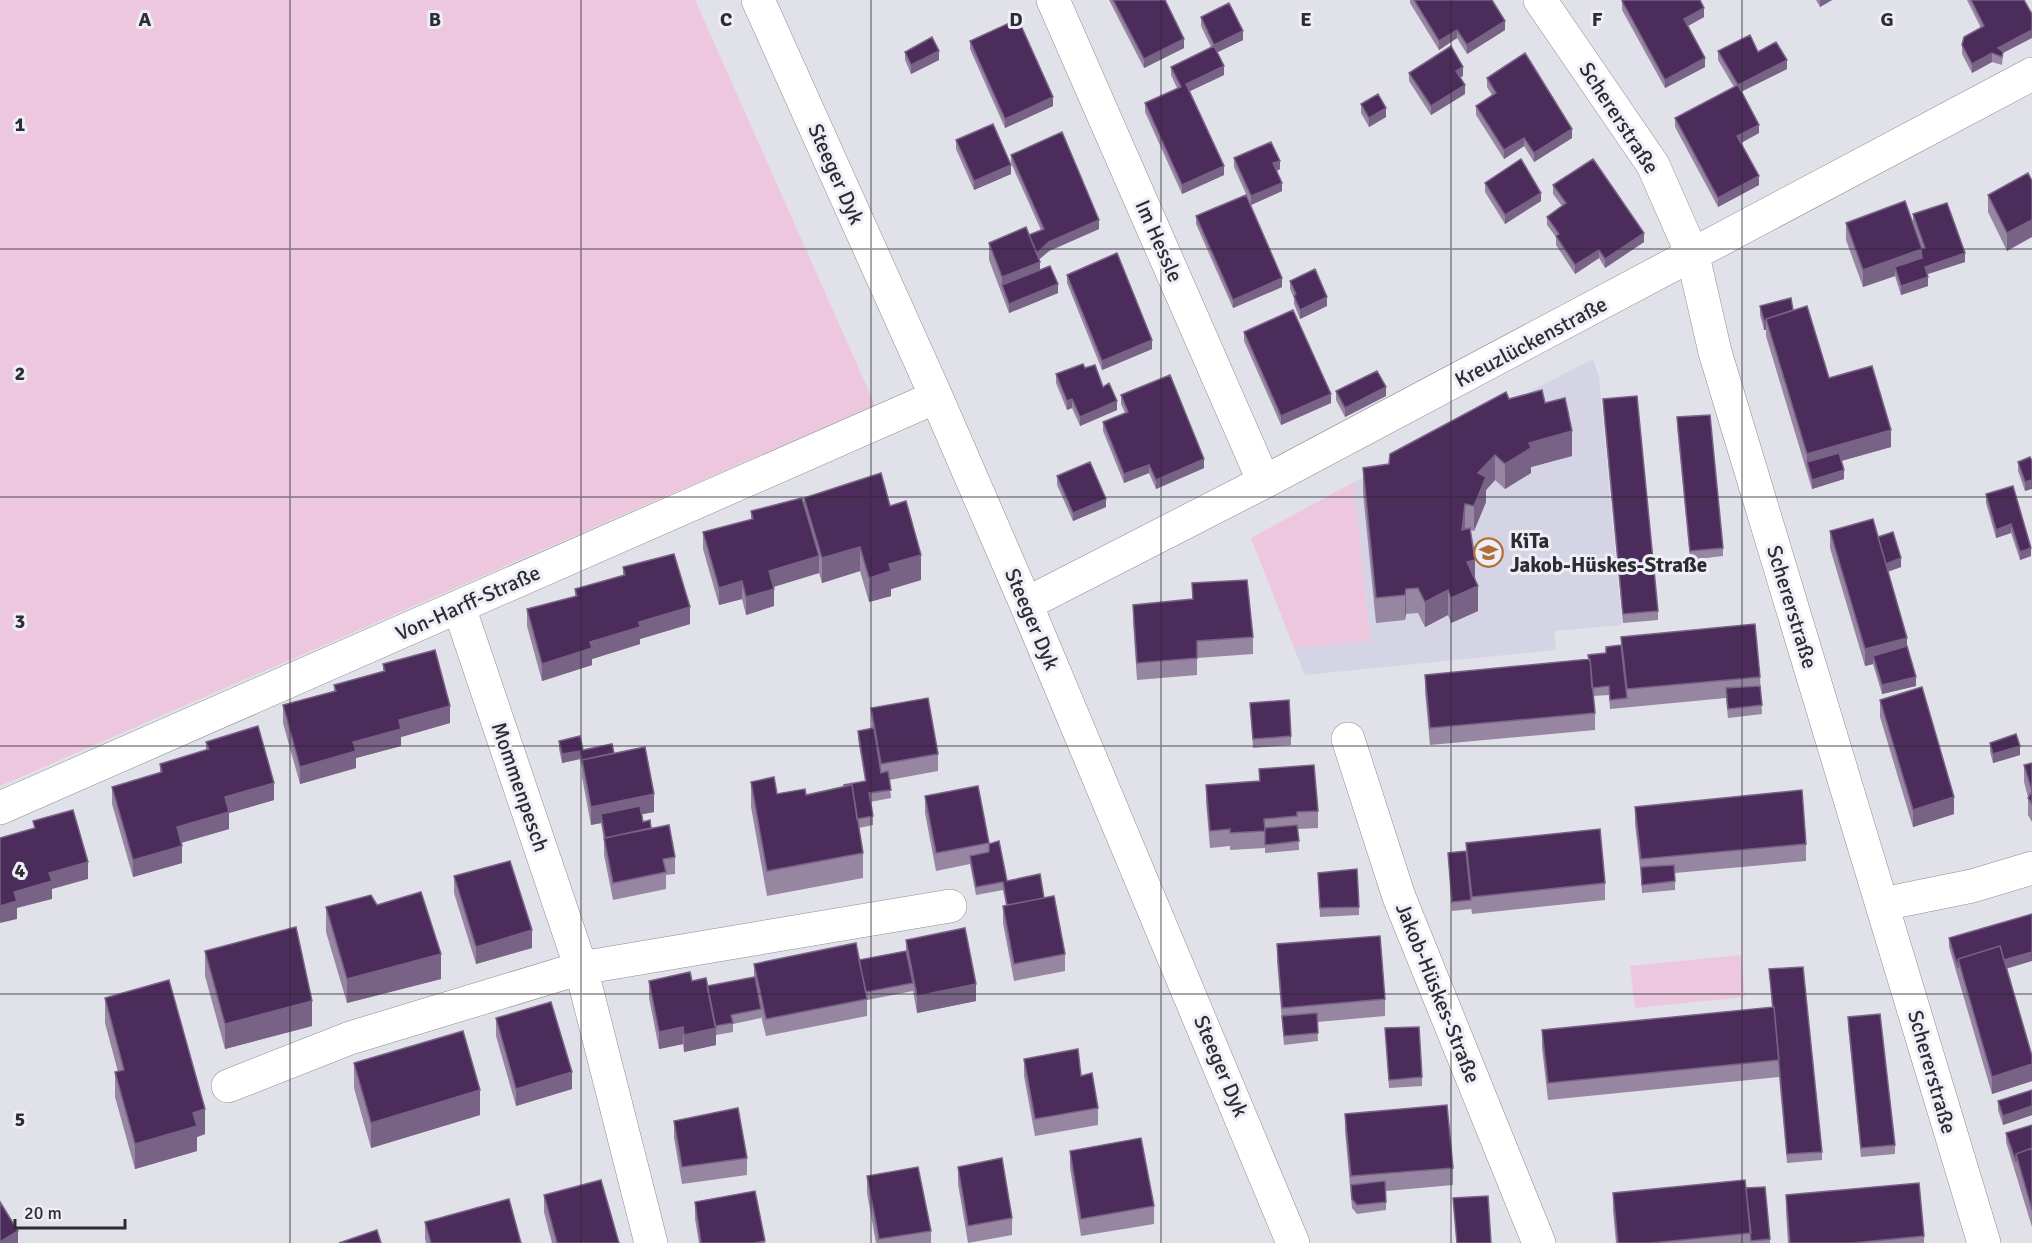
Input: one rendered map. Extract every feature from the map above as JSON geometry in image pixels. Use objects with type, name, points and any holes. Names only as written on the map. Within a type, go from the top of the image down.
[{"type":"street","name":"Steeger Dyk","points":[[758,0],[1026,603],[1293,1243]]},
{"type":"street","name":"Im Hessle","points":[[1053,0],[1264,482]]},
{"type":"street","name":"Schererstraße","points":[[1540,0],[1653,165],[1694,256],[1715,352],[1984,1243]]},
{"type":"street","name":"Kreuzlückenstraße","points":[[1026,603],[1264,482],[1694,256],[2032,74]]},
{"type":"street","name":"Von-Harff-Straße","points":[[0,808],[936,397]]},
{"type":"street","name":"Mommenpesch","points":[[459,607],[581,968],[651,1243]]},
{"type":"street","name":"Jakob-Hüskes-Straße","points":[[1348,739],[1400,897],[1539,1243]]},
{"type":"street","points":[[1883,904],[1972,886],[2032,868]]},
{"type":"street","points":[[228,1086],[350,1038],[581,968],[950,906]]},
{"type":"shaded area","points":[[0,0],[695,0],[875,405],[0,786]]},
{"type":"shaded area","name":"KiTa Jakob-Hüskes-Straße","points":[[1593,359],[1599,377],[1622,625],[1554,631],[1556,650],[1305,675],[1294,648],[1370,640],[1354,482]]},
{"type":"shaded area","points":[[1354,482],[1370,641],[1294,648],[1251,538]]},
{"type":"shaded area","points":[[1741,955],[1745,997],[1635,1008],[1630,966]]},
{"type":"building","points":[[1113,0],[1165,0],[1184,39],[1144,59]]},
{"type":"building","points":[[1414,0],[1492,0],[1505,21],[1467,45],[1457,30],[1439,41]]},
{"type":"building","points":[[1623,0],[1700,0],[1704,8],[1684,19],[1705,58],[1665,80]]},
{"type":"building","points":[[1971,0],[2024,0],[2032,14],[2032,30],[1998,48],[2003,52],[2002,57],[1992,53],[1972,64],[1962,45],[1964,37],[1984,26]]},
{"type":"building","points":[[1229,3],[1243,31],[1214,45],[1201,17]]},
{"type":"building","points":[[1018,19],[1053,97],[1005,119],[970,41]]},
{"type":"building","points":[[1750,35],[1758,52],[1776,42],[1787,60],[1738,85],[1718,51]]},
{"type":"building","points":[[932,37],[939,51],[911,65],[905,52]]},
{"type":"building","points":[[1214,46],[1224,66],[1186,84],[1224,166],[1182,185],[1145,103],[1181,87],[1171,67]]},
{"type":"building","points":[[1451,46],[1463,67],[1456,71],[1465,85],[1431,106],[1409,73]]},
{"type":"building","points":[[1525,53],[1572,129],[1534,153],[1524,138],[1504,150],[1476,106],[1496,93],[1487,78]]},
{"type":"building","points":[[1738,85],[1759,125],[1737,136],[1759,176],[1718,198],[1675,118]]},
{"type":"building","points":[[1378,94],[1386,108],[1369,118],[1361,104]]},
{"type":"building","points":[[993,124],[1011,165],[974,181],[956,140]]},
{"type":"building","points":[[1062,132],[1099,220],[1049,242],[1037,253],[1029,235],[1044,229],[1011,155]]},
{"type":"building","points":[[1271,142],[1280,161],[1273,163],[1282,183],[1251,196],[1234,158]]},
{"type":"building","points":[[1521,159],[1541,193],[1505,215],[1485,183]]},
{"type":"building","points":[[1593,159],[1644,233],[1605,259],[1599,250],[1575,265],[1547,217],[1566,203],[1553,185]]},
{"type":"building","points":[[2028,173],[2032,181],[2032,220],[2007,233],[1988,195]]},
{"type":"building","points":[[1246,195],[1282,278],[1233,300],[1196,216]]},
{"type":"building","points":[[1905,201],[1922,249],[1863,270],[1846,223]]},
{"type":"building","points":[[1947,203],[1965,253],[1925,267],[1928,277],[1901,286],[1895,267],[1922,258],[1921,249],[1925,248],[1913,214]]},
{"type":"building","points":[[1026,227],[1040,262],[1002,277],[989,243]]},
{"type":"building","points":[[1117,253],[1152,340],[1102,361],[1067,275]]},
{"type":"building","points":[[1050,266],[1058,284],[1009,304],[1002,285]]},
{"type":"building","points":[[1315,269],[1327,297],[1300,310],[1290,281]]},
{"type":"building","points":[[1791,298],[1793,310],[1764,321],[1760,306]]},
{"type":"building","points":[[1807,306],[1829,378],[1872,366],[1891,430],[1807,454],[1766,319]]},
{"type":"building","points":[[1293,310],[1331,394],[1281,416],[1244,332]]},
{"type":"building","points":[[1083,364],[1085,368],[1095,365],[1103,387],[1109,383],[1117,401],[1080,417],[1072,399],[1067,401],[1056,374]]},
{"type":"building","points":[[1377,371],[1386,387],[1345,408],[1336,391]]},
{"type":"building","points":[[1170,375],[1204,459],[1156,480],[1149,465],[1124,474],[1103,422],[1128,412],[1121,395]]},
{"type":"building","points":[[1542,390],[1545,403],[1565,398],[1572,431],[1529,443],[1531,448],[1505,464],[1495,455],[1478,473],[1486,477],[1474,506],[1465,504],[1462,530],[1470,528],[1475,560],[1467,562],[1478,586],[1451,598],[1448,590],[1425,602],[1418,588],[1406,589],[1405,595],[1376,598],[1363,468],[1389,464],[1390,454],[1506,392],[1509,399]]},
{"type":"building","points":[[1637,396],[1658,611],[1623,614],[1603,399]]},
{"type":"building","points":[[1710,415],[1723,548],[1690,551],[1677,417]]},
{"type":"building","points":[[1839,453],[1844,470],[1812,480],[1807,462]]},
{"type":"building","points":[[2030,457],[2032,480],[2025,482],[2018,462]]},
{"type":"building","points":[[1090,462],[1106,499],[1073,513],[1057,476]]},
{"type":"building","points":[[881,473],[890,506],[906,501],[921,555],[889,564],[891,571],[869,578],[860,547],[822,558],[804,498]]},
{"type":"building","points":[[2013,486],[2031,548],[2020,552],[2011,524],[1996,530],[1986,494]]},
{"type":"building","points":[[802,498],[819,556],[769,571],[774,589],[746,597],[742,581],[719,588],[703,532],[753,519],[751,511]]},
{"type":"building","points":[[1873,519],[1907,638],[1865,649],[1830,531]]},
{"type":"building","points":[[1893,532],[1901,558],[1886,564],[1878,537]]},
{"type":"building","points":[[674,554],[690,607],[639,622],[640,627],[590,642],[592,648],[542,664],[527,609],[577,596],[575,589],[625,575],[623,567]]},
{"type":"building","points":[[1247,580],[1253,637],[1197,641],[1197,658],[1137,663],[1133,605],[1193,599],[1192,583]]},
{"type":"building","points":[[1755,624],[1760,677],[1627,689],[1621,637]]},
{"type":"building","points":[[1621,645],[1627,698],[1610,700],[1609,686],[1592,688],[1588,655],[1606,653],[1606,647]]},
{"type":"building","points":[[1907,646],[1916,677],[1882,685],[1873,656]]},
{"type":"building","points":[[435,650],[450,706],[399,720],[401,729],[353,742],[356,751],[300,767],[283,705],[336,691],[334,685],[385,671],[383,664]]},
{"type":"building","points":[[1590,659],[1595,713],[1430,728],[1425,675]]},
{"type":"building","points":[[1760,686],[1762,705],[1728,709],[1726,688]]},
{"type":"building","points":[[1922,687],[1954,797],[1913,810],[1880,700]]},
{"type":"building","points":[[928,698],[938,754],[881,764],[871,708]]},
{"type":"building","points":[[1289,700],[1291,736],[1253,739],[1250,703]]},
{"type":"building","points":[[258,726],[274,783],[225,797],[229,812],[177,827],[182,846],[133,860],[112,787],[162,772],[160,764],[209,749],[206,742]]},
{"type":"building","points":[[874,728],[881,773],[888,771],[891,790],[869,793],[873,816],[857,819],[852,785],[844,785],[866,781],[858,731]]},
{"type":"building","points":[[2016,734],[2020,746],[1993,754],[1990,743]]},
{"type":"building","points":[[580,736],[583,750],[612,744],[614,753],[582,760],[580,751],[562,754],[559,741]]},
{"type":"building","points":[[645,747],[654,794],[591,807],[582,760]]},
{"type":"building","points":[[2032,763],[2032,791],[2024,765]]},
{"type":"building","points":[[1314,765],[1318,811],[1297,812],[1297,816],[1264,819],[1265,831],[1230,833],[1230,829],[1210,831],[1206,785],[1260,781],[1259,769]]},
{"type":"building","points":[[774,777],[777,794],[805,789],[806,795],[852,785],[863,853],[767,871],[751,782]]},
{"type":"building","points":[[978,786],[989,843],[936,853],[925,796]]},
{"type":"building","points":[[1802,790],[1806,844],[1641,859],[1635,807]]},
{"type":"building","points":[[2032,791],[2032,804],[2028,798]]},
{"type":"building","points":[[640,806],[643,822],[650,820],[651,828],[605,838],[601,814]]},
{"type":"building","points":[[73,810],[88,862],[49,873],[52,881],[14,892],[17,901],[0,906],[0,838],[35,828],[33,821]]},
{"type":"building","points":[[669,825],[675,857],[663,859],[666,872],[613,883],[604,838]]},
{"type":"building","points":[[1297,825],[1299,841],[1265,845],[1265,828]]},
{"type":"building","points":[[1600,829],[1605,883],[1472,897],[1466,843]]},
{"type":"building","points":[[999,841],[1007,881],[1040,874],[1044,898],[1007,905],[1003,882],[976,887],[970,856],[989,852],[989,844]]},
{"type":"building","points":[[1466,851],[1471,900],[1452,902],[1448,853]]},
{"type":"building","points":[[510,861],[532,930],[476,947],[454,876]]},
{"type":"building","points":[[1674,865],[1675,881],[1642,885],[1641,867]]},
{"type":"building","points":[[1357,869],[1359,907],[1320,908],[1318,873]]},
{"type":"building","points":[[421,892],[441,954],[347,979],[326,907],[371,895],[377,905]]},
{"type":"building","points":[[1054,896],[1065,954],[1014,964],[1003,906]]},
{"type":"building","points":[[2032,914],[2032,952],[2004,960],[2000,946],[1958,959],[1958,968],[1949,938]]},
{"type":"building","points":[[296,927],[312,1001],[225,1024],[205,951]]},
{"type":"building","points":[[965,928],[976,984],[917,996],[906,940]]},
{"type":"building","points":[[1380,936],[1385,999],[1282,1008],[1277,944]]},
{"type":"building","points":[[856,943],[867,999],[766,1019],[754,964]]},
{"type":"building","points":[[2000,946],[2032,1056],[2032,1064],[1992,1077],[1958,959]]},
{"type":"building","points":[[906,951],[913,983],[866,992],[859,960]]},
{"type":"building","points":[[1803,967],[1822,1152],[1787,1154],[1769,969]]},
{"type":"building","points":[[690,972],[692,981],[706,978],[716,1028],[684,1035],[683,1027],[659,1032],[649,981]]},
{"type":"building","points":[[755,977],[761,1009],[731,1015],[733,1023],[715,1026],[707,986]]},
{"type":"building","points":[[169,980],[205,1109],[193,1113],[197,1126],[135,1144],[115,1072],[124,1070],[105,998]]},
{"type":"building","points":[[551,1002],[572,1072],[516,1089],[496,1018]]},
{"type":"building","points":[[1774,1007],[1779,1060],[1548,1083],[1542,1030]]},
{"type":"building","points":[[1317,1013],[1318,1033],[1284,1036],[1282,1016]]},
{"type":"building","points":[[1880,1014],[1895,1145],[1861,1148],[1848,1017]]},
{"type":"building","points":[[1419,1027],[1422,1077],[1389,1080],[1385,1028]]},
{"type":"building","points":[[463,1031],[480,1090],[371,1123],[354,1063]]},
{"type":"building","points":[[1078,1049],[1081,1076],[1092,1073],[1098,1108],[1035,1119],[1024,1059]]},
{"type":"building","points":[[2032,1090],[2032,1106],[2003,1116],[1998,1101]]},
{"type":"building","points":[[1447,1105],[1453,1168],[1351,1176],[1345,1114]]},
{"type":"building","points":[[738,1108],[747,1158],[682,1167],[674,1121]]},
{"type":"building","points":[[2032,1125],[2032,1148],[2016,1154],[2016,1162],[2006,1133]]},
{"type":"building","points":[[1141,1138],[1154,1206],[1081,1219],[1070,1151]]},
{"type":"building","points":[[2032,1148],[2032,1210],[2016,1154]]},
{"type":"building","points":[[1002,1158],[1012,1218],[968,1226],[958,1167]]},
{"type":"building","points":[[918,1167],[931,1231],[879,1239],[867,1176]]},
{"type":"building","points":[[601,1180],[619,1243],[557,1243],[544,1195]]},
{"type":"building","points":[[1745,1180],[1751,1233],[1651,1243],[1618,1243],[1613,1193]]},
{"type":"building","points":[[1385,1181],[1386,1202],[1357,1205],[1352,1199],[1351,1185]]},
{"type":"building","points":[[1919,1183],[1924,1236],[1852,1243],[1790,1243],[1786,1195]]},
{"type":"building","points":[[1765,1187],[1770,1239],[1751,1241],[1746,1188]]},
{"type":"building","points":[[755,1191],[765,1241],[701,1243],[695,1202]]},
{"type":"building","points":[[1488,1196],[1491,1243],[1457,1243],[1453,1198]]},
{"type":"building","points":[[509,1199],[521,1243],[431,1243],[425,1222]]},
{"type":"building","points":[[0,1202],[18,1231],[0,1242]]},
{"type":"building","points":[[377,1230],[381,1243],[339,1243]]},
{"type":"place","name":"KiTa Jakob-Hüskes-Straße","points":[[1489,553]]}]
